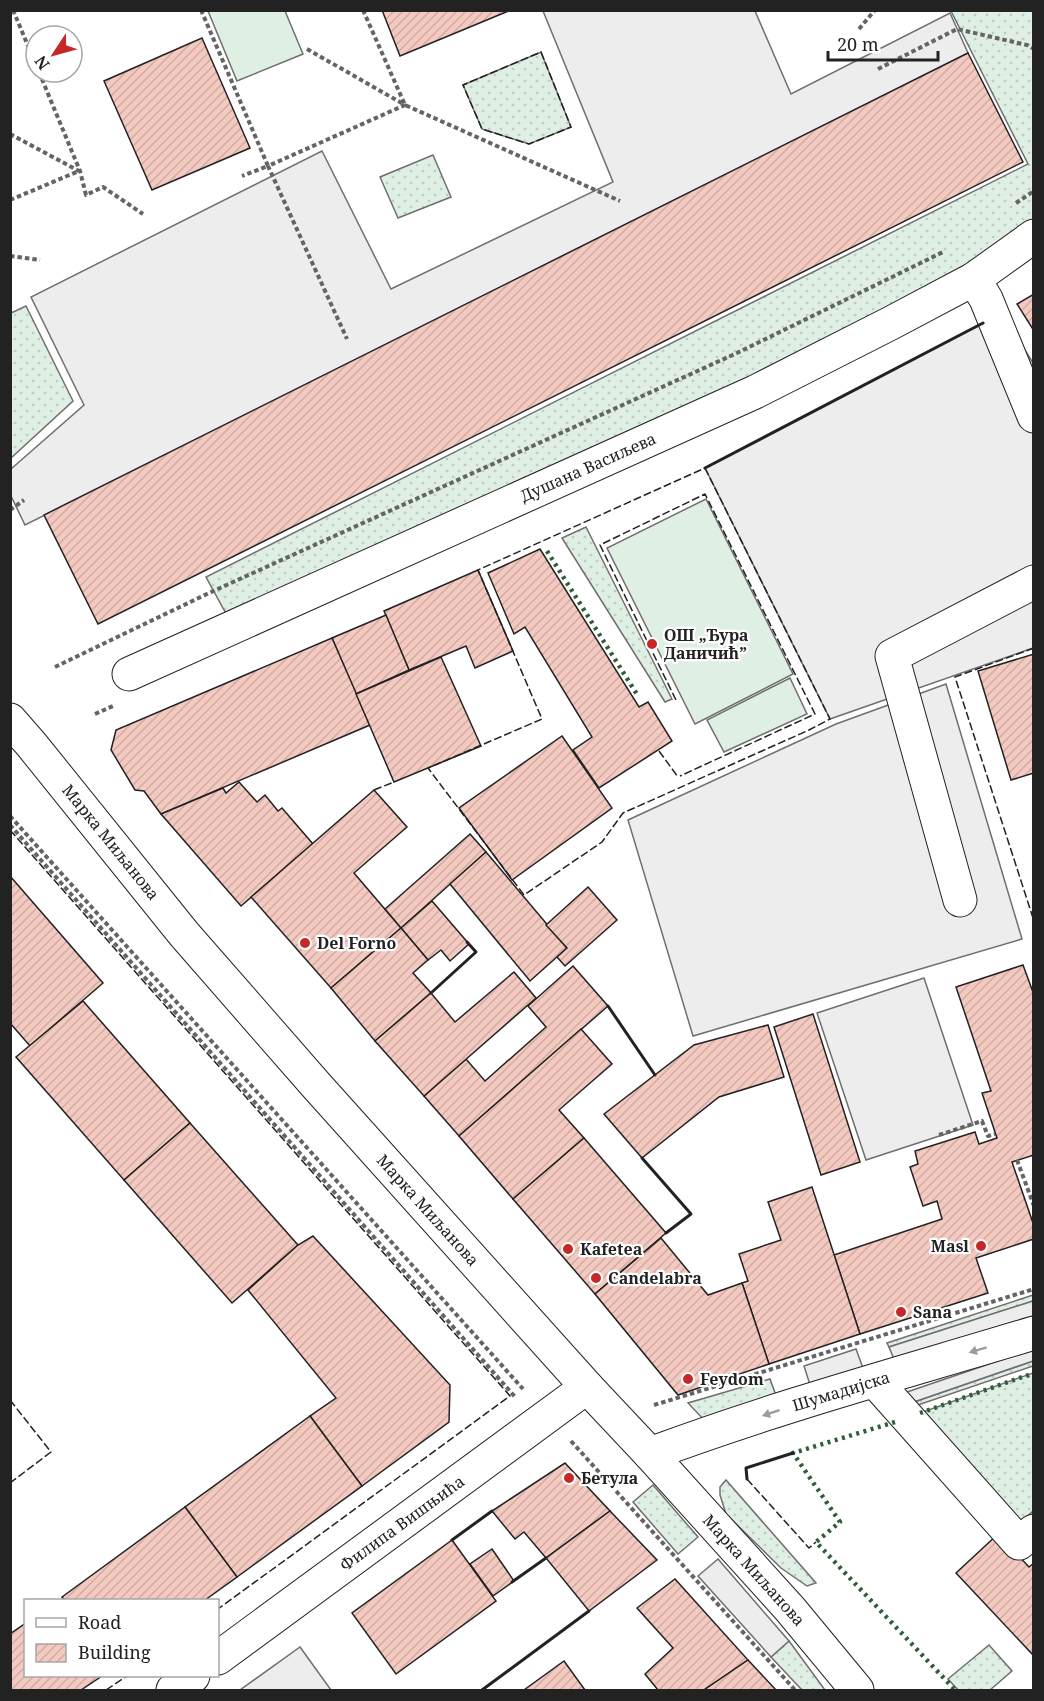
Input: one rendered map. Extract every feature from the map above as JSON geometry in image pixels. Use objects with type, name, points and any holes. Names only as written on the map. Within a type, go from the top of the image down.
[{"type":"street","name":"Душана Васиљева","points":[[129,674],[755,392],[974,279],[1034,236]]},
{"type":"street","points":[[974,279],[986,299],[1034,416]]},
{"type":"street","points":[[960,900],[892,656],[1034,582]]},
{"type":"street","name":"Марка Миљанова","points":[[10,720],[184,934],[587,1388],[790,1609],[857,1690]]},
{"type":"street","name":"Шумадијска","points":[[650,1454],[809,1400],[1034,1333]]},
{"type":"street","points":[[875,1381],[1019,1543],[1034,1531]]},
{"type":"street","name":"Филипа Вишњића","points":[[219,1657],[587,1388]]},
{"type":"street","points":[[173,1690],[192,1677]]},
{"type":"path","points":[[13,10],[24,36]]},
{"type":"path","points":[[201,10],[268,166],[347,339]]},
{"type":"path","points":[[363,10],[405,105]]},
{"type":"path","points":[[859,29],[875,10]]},
{"type":"path","points":[[878,69],[957,29],[1027,45],[1034,49]]},
{"type":"path","points":[[307,50],[405,105],[621,201]]},
{"type":"path","points":[[44,84],[80,171],[86,195],[103,187],[143,214]]},
{"type":"path","points":[[242,176],[405,105]]},
{"type":"path","points":[[10,134],[80,171]]},
{"type":"path","points":[[10,200],[80,171]]},
{"type":"path","points":[[1014,204],[1034,191]]},
{"type":"path","points":[[55,667],[220,588],[737,353],[946,250]]},
{"type":"path","points":[[10,256],[40,260]]},
{"type":"path","points":[[10,510],[24,500]]},
{"type":"path","points":[[10,816],[795,1690]]},
{"type":"path","points":[[10,825],[519,1400]]},
{"type":"path","points":[[939,1135],[982,1121],[988,1136],[995,1134]]},
{"type":"path","points":[[1017,1160],[1034,1206]]},
{"type":"path","points":[[647,1407],[1034,1289]]},
{"type":"green space","points":[[208,11],[285,11],[303,54],[237,81]]},
{"type":"green space","points":[[951,11],[1033,11],[1033,221],[965,271],[758,379],[229,619],[206,577],[1028,164]]},
{"type":"green space","points":[[541,52],[571,127],[529,144],[482,129],[463,85]]},
{"type":"green space","points":[[433,155],[451,197],[398,218],[380,177]]},
{"type":"green space","points":[[26,306],[73,401],[11,458],[11,313]]},
{"type":"green space","points":[[706,499],[793,674],[695,724],[607,548]]},
{"type":"green space","points":[[586,527],[672,699],[665,702],[562,538]]},
{"type":"green space","points":[[790,678],[807,714],[724,752],[707,720]]},
{"type":"green space","points":[[1033,1295],[1033,1301],[889,1347],[887,1343]]},
{"type":"green space","points":[[1033,1361],[1033,1366],[912,1407],[911,1403]]},
{"type":"green space","points":[[1033,1373],[1033,1511],[1019,1524],[917,1414]]},
{"type":"green space","points":[[770,1379],[778,1401],[706,1422],[688,1403]]},
{"type":"green space","points":[[726,1480],[816,1583],[807,1586],[781,1568],[726,1514],[720,1487]]},
{"type":"green space","points":[[653,1485],[698,1537],[678,1554],[633,1502]]},
{"type":"green space","points":[[789,1641],[825,1690],[802,1690],[771,1657]]},
{"type":"green space","points":[[989,1645],[1012,1671],[990,1690],[958,1690],[948,1679]]},
{"type":"shaded area","points":[[543,11],[755,11],[791,94],[950,13],[968,53],[25,525],[11,496],[11,469],[84,405],[31,297],[322,151],[391,289],[613,182]]},
{"type":"shaded area","points":[[1002,313],[1033,363],[1033,648],[830,719],[705,468]]},
{"type":"shaded area","points":[[946,684],[1022,939],[693,1036],[628,820],[836,724]]},
{"type":"shaded area","points":[[924,978],[973,1125],[866,1160],[817,1013]]},
{"type":"shaded area","points":[[1033,1301],[1033,1316],[894,1359],[889,1347]]},
{"type":"shaded area","points":[[856,1349],[864,1371],[811,1388],[804,1366]]},
{"type":"shaded area","points":[[1033,1349],[1033,1361],[911,1403],[907,1392]]},
{"type":"shaded area","points":[[718,1559],[789,1641],[771,1657],[698,1576]]},
{"type":"shaded area","points":[[300,1647],[331,1690],[240,1690]]},
{"type":"building","points":[[382,10],[511,10],[400,56]]},
{"type":"building","points":[[202,38],[250,148],[152,190],[104,81]]},
{"type":"building","points":[[968,53],[1023,162],[98,624],[44,515]]},
{"type":"building","points":[[1034,294],[1034,331],[1017,304]]},
{"type":"building","points":[[540,549],[639,707],[648,702],[672,741],[599,788],[573,750],[592,737],[525,627],[514,634],[488,573]]},
{"type":"building","points":[[478,570],[513,651],[475,668],[466,646],[409,670],[384,611]]},
{"type":"building","points":[[386,615],[409,670],[356,694],[332,638]]},
{"type":"building","points":[[332,638],[370,725],[161,814],[144,791],[135,790],[111,750],[116,730]]},
{"type":"building","points":[[1034,654],[1034,773],[1011,780],[978,671]]},
{"type":"building","points":[[441,657],[481,746],[394,782],[356,694]]},
{"type":"building","points":[[562,736],[612,808],[512,880],[459,808]]},
{"type":"building","points":[[239,782],[257,802],[265,795],[278,811],[282,808],[313,844],[241,906],[161,814],[223,788],[226,793]]},
{"type":"building","points":[[374,790],[407,827],[354,873],[401,928],[331,988],[251,897]]},
{"type":"building","points":[[470,834],[486,852],[401,928],[385,909]]},
{"type":"building","points":[[486,852],[567,948],[530,981],[450,884]]},
{"type":"building","points":[[10,876],[103,983],[30,1046],[10,1023]]},
{"type":"building","points":[[588,887],[617,920],[565,966],[557,957],[567,948],[546,925]]},
{"type":"building","points":[[432,901],[469,944],[450,961],[441,950],[428,960],[401,928]]},
{"type":"building","points":[[401,928],[428,960],[413,973],[431,993],[375,1041],[331,988]]},
{"type":"building","points":[[1023,965],[1034,995],[1034,1155],[1012,1162],[1034,1226],[1034,1239],[976,1258],[988,1293],[860,1334],[834,1255],[942,1219],[937,1201],[923,1206],[910,1167],[918,1164],[915,1151],[975,1132],[979,1144],[997,1138],[982,1093],[991,1091],[956,987]]},
{"type":"building","points":[[573,966],[608,1006],[459,1136],[424,1096],[466,1059],[485,1081],[546,1027],[528,1006]]},
{"type":"building","points":[[514,972],[536,998],[424,1096],[375,1041],[431,993],[455,1022]]},
{"type":"building","points":[[83,1001],[190,1123],[124,1180],[16,1057]]},
{"type":"building","points":[[813,1014],[860,1162],[821,1175],[774,1027]]},
{"type":"building","points":[[768,1025],[784,1077],[719,1097],[642,1158],[604,1114],[694,1045]]},
{"type":"building","points":[[581,1029],[612,1064],[559,1110],[584,1138],[513,1199],[459,1136]]},
{"type":"building","points":[[190,1123],[298,1245],[232,1303],[124,1180]]},
{"type":"building","points":[[584,1138],[666,1233],[595,1294],[513,1199]]},
{"type":"building","points":[[812,1187],[860,1334],[769,1364],[742,1283],[748,1281],[739,1254],[781,1240],[768,1202]]},
{"type":"building","points":[[313,1236],[450,1385],[449,1422],[362,1486],[310,1416],[336,1398],[248,1290],[298,1245]]},
{"type":"building","points":[[661,1238],[708,1295],[742,1283],[769,1364],[678,1395],[595,1294]]},
{"type":"building","points":[[310,1416],[362,1486],[237,1577],[185,1507]]},
{"type":"building","points":[[565,1463],[610,1511],[546,1558],[524,1532],[515,1539],[492,1511]]},
{"type":"building","points":[[185,1507],[237,1577],[206,1599],[64,1599],[62,1597]]},
{"type":"building","points":[[610,1511],[657,1560],[589,1611],[546,1558]]},
{"type":"building","points":[[998,1534],[1029,1567],[1034,1563],[1034,1656],[956,1573]]},
{"type":"building","points":[[452,1540],[496,1601],[396,1674],[352,1613]]},
{"type":"building","points":[[492,1549],[514,1581],[493,1596],[470,1564]]},
{"type":"building","points":[[675,1579],[748,1660],[704,1690],[658,1690],[645,1674],[673,1648],[637,1608]]},
{"type":"building","points":[[24,1624],[24,1677],[100,1677],[81,1690],[10,1690],[10,1634]]},
{"type":"building","points":[[748,1660],[776,1690],[704,1690]]},
{"type":"building","points":[[564,1661],[585,1690],[524,1690]]},
{"type":"hedge","points":[[547,551],[638,696]]},
{"type":"hedge","points":[[920,1413],[1034,1373]]},
{"type":"hedge","points":[[895,1422],[793,1453],[840,1522],[816,1542],[955,1690]]},
{"type":"fence","points":[[541,52],[571,127],[529,144],[482,129],[463,85],[541,52]]},
{"type":"fence","points":[[705,468],[830,719],[623,813],[602,842],[524,895],[428,768],[542,719],[478,570],[705,468]]},
{"type":"fence","points":[[676,700],[600,545],[705,494],[815,714],[680,776]]},
{"type":"fence","points":[[1034,648],[955,677],[1034,921]]},
{"type":"fence","points":[[659,751],[678,777]]},
{"type":"fence","points":[[374,790],[394,782]]},
{"type":"fence","points":[[10,830],[510,1396],[219,1608]]},
{"type":"fence","points":[[10,1400],[51,1452],[10,1483]]},
{"type":"fence","points":[[747,1479],[809,1548],[816,1542]]},
{"type":"fence","points":[[106,1690],[126,1677]]},
{"type":"wall","points":[[705,468],[983,323]]},
{"type":"wall","points":[[431,993],[476,952],[467,942]]},
{"type":"wall","points":[[608,1006],[655,1075]]},
{"type":"wall","points":[[642,1158],[691,1214],[666,1233]]},
{"type":"wall","points":[[747,1479],[746,1468],[793,1453]]},
{"type":"wall","points":[[452,1540],[492,1511]]},
{"type":"wall","points":[[512,1582],[546,1558]]},
{"type":"wall","points":[[482,1690],[589,1611]]},
{"type":"place","name":"ОШ „Ђура Даничић”","points":[[652,644]]},
{"type":"place","name":"Del Forno","points":[[305,943]]},
{"type":"place","name":"Masl","points":[[981,1246]]},
{"type":"place","name":"Kafetea","points":[[568,1249]]},
{"type":"place","name":"Candelabra","points":[[596,1278]]},
{"type":"place","name":"Sana","points":[[901,1312]]},
{"type":"place","name":"Feydom","points":[[688,1379]]},
{"type":"place","name":"Бетула","points":[[569,1478]]}]
